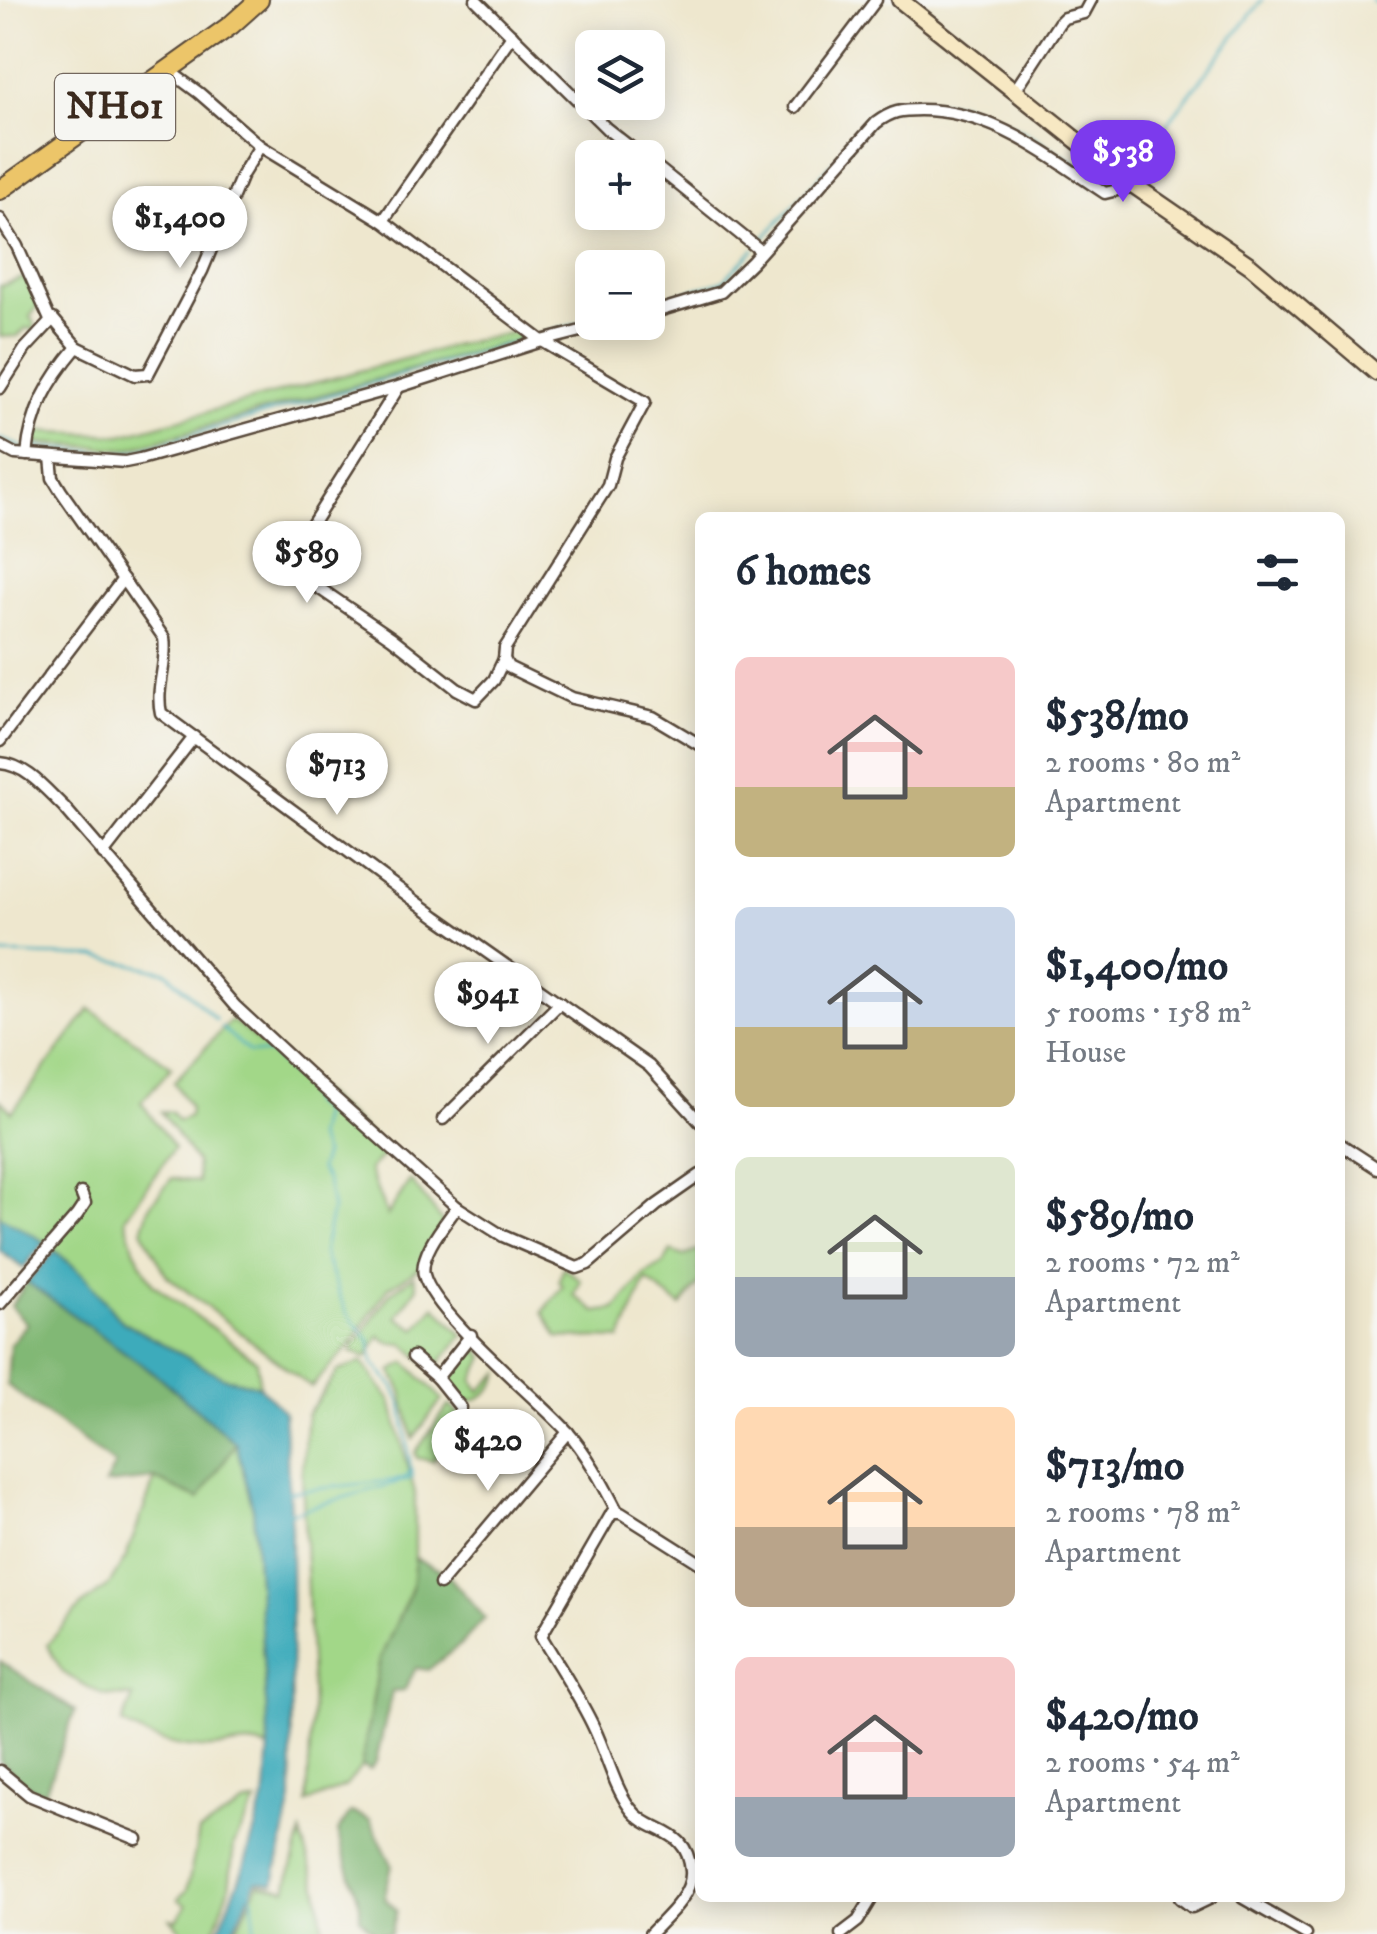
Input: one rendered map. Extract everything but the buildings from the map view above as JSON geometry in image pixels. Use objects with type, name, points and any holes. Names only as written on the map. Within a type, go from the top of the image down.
[{"type":"highway","name":"NH01","points":[[231,24],[257,14],[276,0]]},
{"type":"highway","name":"NH01","points":[[0,190],[231,24],[253,2]]},
{"type":"main road","points":[[901,0],[1136,186],[1251,266],[1377,373]]},
{"type":"street","points":[[476,0],[621,140]]},
{"type":"street","points":[[795,108],[876,0]]},
{"type":"street","points":[[1014,92],[1059,23],[1084,13],[1092,0]]},
{"type":"street","points":[[383,221],[512,35]]},
{"type":"street","points":[[168,70],[260,146],[383,221],[538,336],[645,402],[615,458],[608,485],[506,648],[494,680],[476,700],[291,570],[303,539],[398,387]]},
{"type":"street","points":[[665,309],[721,292],[892,110],[945,110],[980,118],[1040,148],[1106,193],[1136,186]]},
{"type":"street","points":[[0,220],[17,246],[50,320],[60,324],[76,346],[135,375],[148,374],[202,272],[242,174],[260,146]]},
{"type":"street","points":[[665,174],[762,251]]},
{"type":"street","points":[[0,388],[50,320]]},
{"type":"street","points":[[0,446],[15,454],[28,449],[50,456],[125,462],[140,459],[398,387],[538,336],[575,329]]},
{"type":"street","points":[[28,449],[31,425],[45,389],[76,346]]},
{"type":"street","points":[[50,456],[53,478],[164,638],[158,703],[161,713],[437,917],[649,1066],[695,1117]]},
{"type":"street","points":[[0,741],[123,579]]},
{"type":"street","points":[[504,659],[508,667],[572,698],[652,717],[695,742]]},
{"type":"street","points":[[103,854],[194,738]]},
{"type":"street","points":[[0,763],[17,767],[32,777],[64,807],[235,1006],[457,1207],[502,1236],[578,1268],[695,1178]]},
{"type":"street","points":[[443,1120],[560,1003]]},
{"type":"street","points":[[1345,1147],[1377,1168]]},
{"type":"street","points":[[3,1302],[77,1215],[85,1202],[81,1193]]},
{"type":"street","points":[[457,1207],[433,1243],[423,1272],[448,1311],[568,1432],[616,1509],[541,1636],[593,1725],[631,1810],[679,1839],[691,1865],[692,1879],[685,1894],[650,1934]]},
{"type":"street","points":[[437,1378],[471,1336]]},
{"type":"street","points":[[413,1358],[437,1378],[461,1408]]},
{"type":"street","points":[[440,1584],[568,1432]]},
{"type":"street","points":[[612,1513],[621,1513],[695,1560]]},
{"type":"street","points":[[0,1771],[29,1795],[137,1839]]},
{"type":"street","points":[[841,1934],[858,1920],[869,1902]]},
{"type":"street","points":[[1250,1902],[1306,1934]]},
{"type":"green space","points":[[28,276],[38,306],[30,317],[34,330],[26,328],[18,336],[0,337],[0,286]]},
{"type":"green space","points":[[525,330],[532,336],[127,449],[34,443],[35,431],[121,435]]},
{"type":"green space","points":[[90,1009],[172,1067],[141,1102],[174,1148],[125,1218],[135,1251],[153,1284],[257,1361],[259,1386],[223,1377],[121,1321],[84,1275],[0,1216],[0,1100],[12,1112]]},
{"type":"green space","points":[[231,1020],[388,1150],[369,1170],[387,1216],[410,1180],[443,1222],[423,1266],[388,1288],[350,1345],[311,1387],[167,1276],[142,1230],[150,1205],[172,1178],[198,1182],[196,1162],[161,1112],[171,1112],[178,1121],[189,1116],[190,1108],[174,1082]]},
{"type":"green space","points":[[671,1251],[684,1256],[695,1252],[695,1288],[681,1306],[646,1280],[621,1339],[558,1337],[543,1312],[563,1286],[559,1281],[563,1267],[581,1280],[574,1295],[596,1312],[615,1309],[644,1275],[664,1263]]},
{"type":"green space","points":[[414,1276],[417,1287],[397,1317],[416,1329],[435,1306],[463,1335],[434,1370],[404,1344],[390,1343],[379,1336],[367,1358],[351,1351],[390,1293]]},
{"type":"green space","points":[[27,1282],[158,1376],[236,1443],[199,1499],[155,1479],[105,1484],[115,1465],[7,1385],[10,1344],[27,1324],[11,1306]]},
{"type":"green space","points":[[473,1342],[484,1357],[473,1381],[480,1391],[500,1373],[486,1393],[464,1403],[443,1380]]},
{"type":"green space","points":[[362,1362],[391,1401],[415,1493],[412,1588],[380,1659],[361,1767],[346,1786],[307,1803],[312,1708],[302,1472],[307,1415],[338,1371]]},
{"type":"green space","points":[[406,1362],[442,1399],[413,1439],[402,1392],[392,1371]]},
{"type":"green space","points":[[449,1405],[461,1416],[433,1461],[417,1458],[415,1453]]},
{"type":"green space","points":[[236,1443],[253,1509],[269,1745],[177,1745],[122,1724],[133,1697],[103,1695],[63,1673],[47,1645],[80,1607],[109,1585],[126,1557],[155,1479],[199,1498]]},
{"type":"green space","points":[[415,1558],[446,1573],[485,1618],[461,1644],[428,1670],[416,1668],[404,1691],[392,1692],[376,1762],[370,1770],[361,1767],[380,1659],[412,1588]]},
{"type":"green space","points":[[0,1661],[75,1711],[45,1792],[32,1789],[0,1761]]},
{"type":"green space","points":[[256,1802],[234,1844],[229,1889],[213,1934],[184,1934],[171,1919],[177,1920],[187,1905],[178,1899],[187,1890],[199,1832],[243,1805]]},
{"type":"green space","points":[[351,1812],[370,1820],[392,1865],[384,1898],[397,1910],[391,1934],[376,1934],[360,1918],[360,1904],[337,1832]]},
{"type":"green space","points":[[301,1834],[318,1889],[324,1934],[235,1934],[258,1884],[286,1889]]},
{"type":"water","points":[[0,1216],[45,1242],[23,1268],[0,1251]]},
{"type":"water","points":[[55,1251],[84,1275],[121,1321],[223,1377],[259,1386],[284,1412],[291,1525],[292,1800],[274,1883],[256,1881],[232,1934],[217,1934],[244,1867],[266,1791],[269,1745],[253,1509],[236,1443],[158,1376],[27,1282]]},
{"type":"waterway","points":[[1131,171],[1262,0]]},
{"type":"waterway","points":[[1372,0],[1377,4]]},
{"type":"waterway","points":[[759,243],[890,101],[960,104],[1024,132],[1112,185],[1118,183]]},
{"type":"waterway","points":[[665,299],[723,281],[754,249]]},
{"type":"waterway","points":[[543,334],[575,325]]},
{"type":"waterway","points":[[30,447],[120,454],[136,451],[530,338]]},
{"type":"waterway","points":[[0,439],[22,447]]},
{"type":"waterway","points":[[0,954],[98,957],[167,972],[216,1020]]},
{"type":"waterway","points":[[221,1027],[249,1052],[272,1054],[303,1081],[311,1104],[322,1112],[316,1137],[324,1154],[319,1169],[327,1181],[332,1209],[323,1253],[346,1312],[370,1341],[373,1363],[394,1387],[402,1405],[412,1478],[287,1514]]},
{"type":"waterway","points":[[288,1492],[396,1480],[405,1478],[411,1470]]},
{"type":"waterway","points":[[251,1888],[256,1934]]}]
